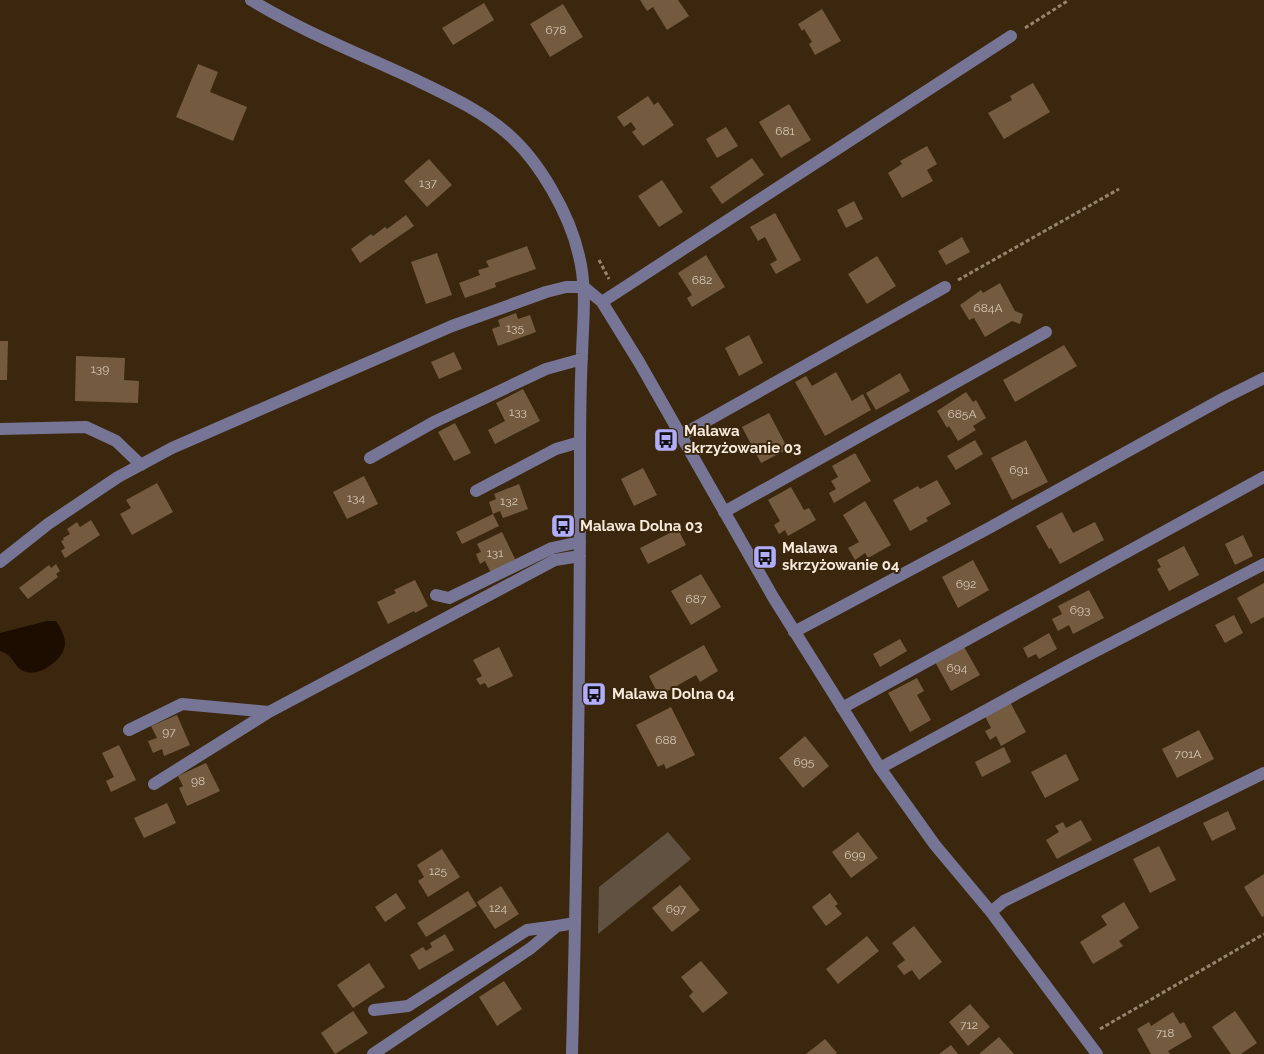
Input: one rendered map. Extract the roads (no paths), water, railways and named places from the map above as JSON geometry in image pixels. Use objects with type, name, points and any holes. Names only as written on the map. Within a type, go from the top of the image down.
[{"type":"street","points":[[251,0],[289,22],[450,96],[509,134],[538,169],[554,194],[570,228],[579,254],[584,288],[580,442],[572,1054]]},
{"type":"street","points":[[602,302],[1011,36]]},
{"type":"street","points":[[0,562],[48,524],[118,477],[172,448],[452,326],[546,292],[566,287],[584,288],[602,302],[639,362],[794,632],[880,768],[935,845],[991,912],[1098,1054]]},
{"type":"street","points":[[680,436],[945,287]]},
{"type":"street","points":[[724,512],[1046,332]]},
{"type":"street","points":[[370,458],[434,422],[546,369],[582,359]]},
{"type":"street","points":[[794,632],[1264,378]]},
{"type":"street","points":[[0,429],[86,427],[116,441],[141,465]]},
{"type":"street","points":[[476,491],[556,449],[580,442]]},
{"type":"street","points":[[842,708],[1264,477]]},
{"type":"street","points":[[436,595],[449,598],[552,548],[580,542]]},
{"type":"street","points":[[154,784],[269,712],[555,560],[580,556]]},
{"type":"street","points":[[880,768],[1071,664],[1264,564]]},
{"type":"street","points":[[129,730],[182,704],[269,712]]},
{"type":"street","points":[[991,912],[1004,901],[1264,773]]},
{"type":"street","points":[[374,1010],[408,1006],[527,930],[575,923]]},
{"type":"street","points":[[373,1054],[531,948],[557,926]]},
{"type":"place","name":"Malawa skrzyżowanie 03","points":[[666,440]]},
{"type":"place","name":"Malawa Dolna 03","points":[[563,526]]},
{"type":"place","name":"Malawa skrzyżowanie 04","points":[[765,557]]},
{"type":"place","name":"Malawa Dolna 04","points":[[594,694]]}]
